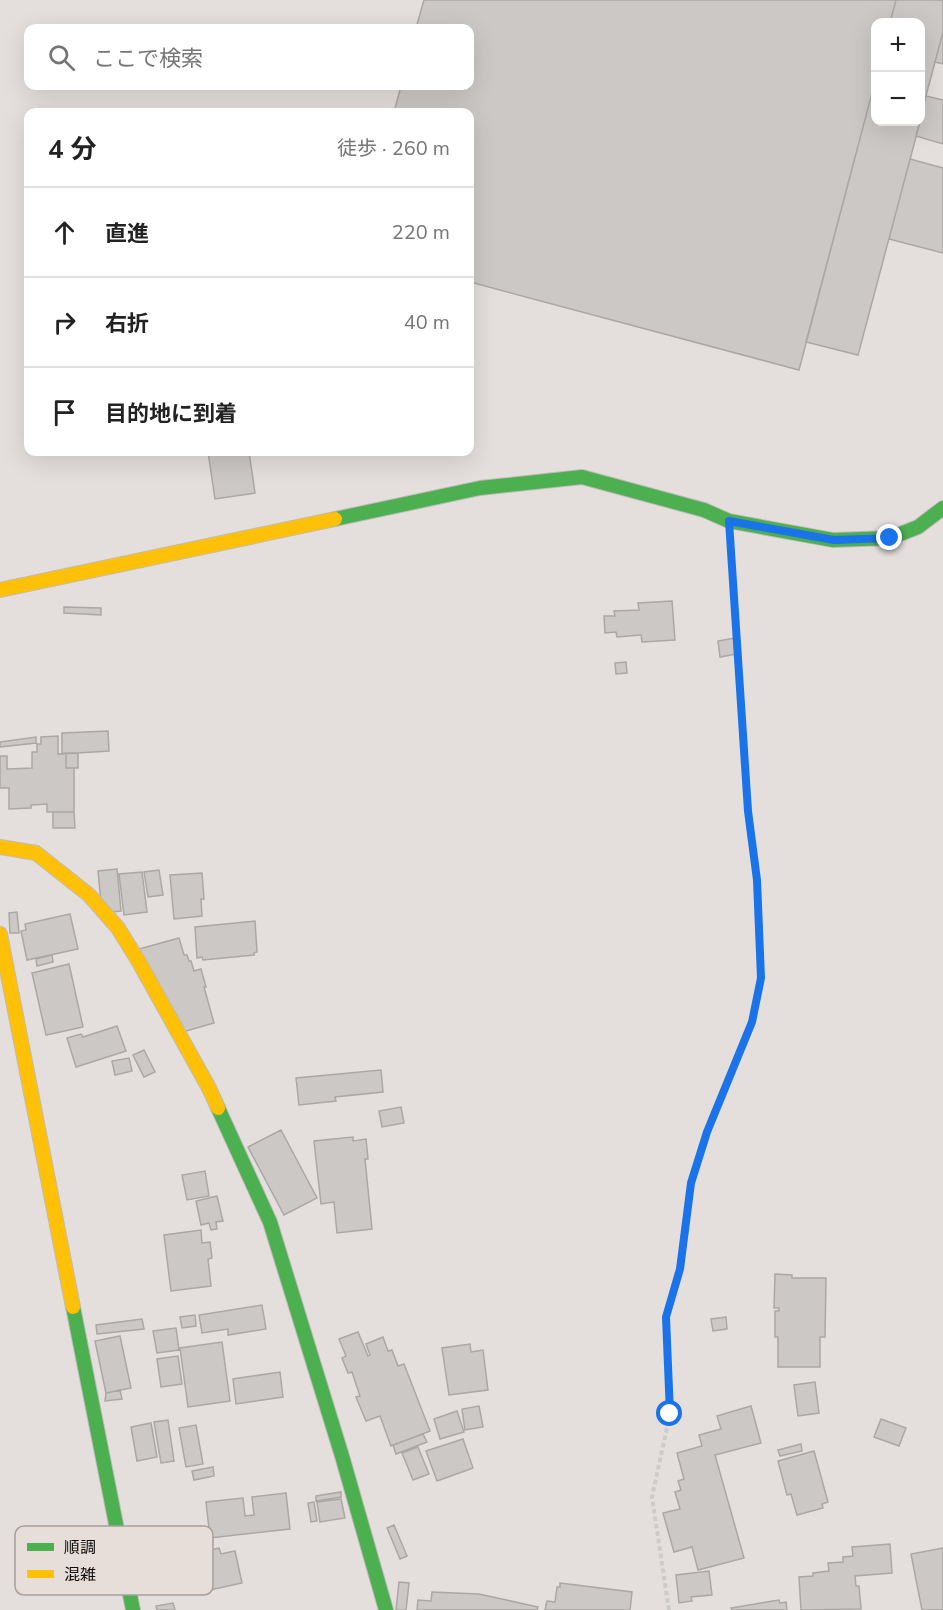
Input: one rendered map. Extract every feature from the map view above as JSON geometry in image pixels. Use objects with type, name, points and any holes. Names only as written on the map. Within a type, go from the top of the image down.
[{"type":"street","points":[[0,590],[480,488],[582,477],[704,510],[729,521],[834,540],[890,538],[918,527],[943,508]]},
{"type":"street","points":[[0,847],[36,853],[89,895],[118,928],[209,1088],[270,1222],[342,1456],[386,1610]]},
{"type":"street","points":[[0,934],[116,1526]]},
{"type":"street","points":[[130,1595],[133,1610]]},
{"type":"path","points":[[669,1610],[652,1497],[670,1414],[666,1317],[680,1269],[691,1183],[707,1132],[752,1022],[761,978],[757,880],[748,811],[729,521]]},
{"type":"building","points":[[424,0],[896,0],[891,18],[871,18],[871,97],[799,370],[474,283],[474,108],[395,108],[400,90],[474,90],[474,24],[417,24]]},
{"type":"building","points":[[896,0],[943,0],[943,32],[925,99],[925,18],[891,18]]},
{"type":"building","points":[[943,32],[943,64],[935,62]]},
{"type":"building","points":[[926,96],[943,100],[943,144],[916,136],[918,126],[925,126]]},
{"type":"building","points":[[871,97],[871,126],[919,126],[858,355],[806,342]]},
{"type":"building","points":[[910,159],[943,168],[943,253],[889,239]]},
{"type":"building","points":[[209,456],[250,456],[255,493],[215,499]]},
{"type":"building","points":[[672,601],[675,640],[642,642],[641,635],[617,637],[616,632],[605,633],[604,616],[615,616],[614,611],[639,610],[638,603]]},
{"type":"building","points":[[64,607],[101,608],[101,615],[64,613]]},
{"type":"building","points":[[735,638],[737,654],[720,657],[718,641]]},
{"type":"building","points":[[626,662],[627,673],[616,674],[615,663]]},
{"type":"building","points":[[108,731],[109,751],[62,754],[62,733]]},
{"type":"building","points":[[58,736],[58,754],[66,753],[66,768],[74,768],[74,812],[47,812],[47,804],[31,805],[31,808],[9,809],[9,788],[0,788],[0,756],[7,756],[7,769],[32,768],[32,752],[37,752],[37,744],[41,744],[41,737]]},
{"type":"building","points":[[36,737],[36,743],[0,747],[0,742]]},
{"type":"building","points":[[66,753],[78,753],[78,768],[66,768]]},
{"type":"building","points":[[53,812],[74,812],[75,828],[53,828]]},
{"type":"building","points":[[117,869],[121,911],[102,913],[98,871]]},
{"type":"building","points":[[159,870],[163,895],[148,897],[144,872]]},
{"type":"building","points":[[142,872],[147,912],[124,915],[119,874]]},
{"type":"building","points":[[202,873],[204,899],[201,899],[202,916],[174,919],[170,875]]},
{"type":"building","points":[[17,912],[19,933],[10,933],[9,913]]},
{"type":"building","points":[[70,914],[78,949],[27,960],[21,931],[26,930],[25,924]]},
{"type":"building","points":[[255,921],[257,952],[254,955],[203,960],[202,957],[197,958],[195,927]]},
{"type":"building","points":[[179,938],[184,955],[187,955],[191,961],[194,971],[201,969],[214,1023],[172,1035],[132,951]]},
{"type":"building","points":[[52,955],[53,962],[37,966],[36,959]]},
{"type":"building","points":[[69,964],[83,1027],[46,1035],[32,973]]},
{"type":"building","points":[[117,1026],[126,1051],[76,1067],[67,1038],[81,1034],[83,1037]]},
{"type":"building","points":[[144,1050],[155,1072],[144,1077],[133,1055]]},
{"type":"building","points":[[129,1058],[132,1071],[115,1075],[112,1061]]},
{"type":"building","points":[[381,1070],[383,1092],[335,1097],[336,1101],[299,1105],[296,1078]]},
{"type":"building","points":[[401,1107],[404,1123],[382,1127],[379,1111]]},
{"type":"building","points":[[281,1130],[317,1198],[284,1215],[248,1147]]},
{"type":"building","points":[[353,1137],[353,1141],[366,1139],[368,1159],[365,1159],[372,1229],[337,1233],[334,1202],[321,1204],[314,1141]]},
{"type":"building","points":[[205,1171],[209,1196],[187,1200],[182,1175]]},
{"type":"building","points":[[217,1196],[223,1221],[216,1222],[217,1229],[211,1230],[209,1223],[201,1225],[196,1201]]},
{"type":"building","points":[[201,1230],[202,1243],[210,1242],[212,1258],[208,1259],[211,1286],[171,1291],[164,1235]]},
{"type":"building","points":[[775,1274],[792,1275],[792,1278],[826,1278],[825,1337],[820,1337],[820,1367],[778,1367],[775,1311],[779,1311],[779,1308],[774,1308]]},
{"type":"building","points":[[262,1305],[266,1329],[228,1335],[228,1329],[202,1333],[199,1315]]},
{"type":"building","points":[[195,1315],[196,1326],[182,1328],[180,1317]]},
{"type":"building","points":[[726,1317],[727,1329],[713,1331],[711,1319]]},
{"type":"building","points":[[142,1319],[144,1329],[97,1334],[96,1325]]},
{"type":"building","points":[[176,1328],[179,1350],[157,1353],[153,1331]]},
{"type":"building","points":[[358,1332],[368,1356],[370,1355],[366,1344],[383,1337],[388,1351],[392,1350],[398,1366],[404,1364],[430,1431],[391,1446],[380,1416],[366,1421],[356,1397],[360,1396],[352,1372],[348,1373],[342,1358],[346,1356],[339,1339]]},
{"type":"building","points":[[120,1336],[131,1388],[106,1393],[95,1341]]},
{"type":"building","points":[[222,1342],[230,1401],[188,1407],[180,1348]]},
{"type":"building","points":[[470,1344],[471,1352],[483,1350],[488,1390],[449,1395],[442,1348]]},
{"type":"building","points":[[178,1356],[182,1384],[161,1387],[157,1359]]},
{"type":"building","points":[[280,1372],[283,1397],[236,1404],[233,1379]]},
{"type":"building","points":[[815,1382],[819,1413],[798,1416],[794,1385]]},
{"type":"building","points":[[120,1390],[122,1399],[105,1401],[106,1393]]},
{"type":"building","points":[[479,1406],[483,1427],[465,1430],[462,1409]]},
{"type":"building","points":[[751,1406],[761,1443],[715,1455],[744,1558],[698,1570],[692,1547],[674,1552],[663,1513],[680,1509],[675,1492],[681,1490],[678,1481],[684,1479],[677,1453],[702,1446],[699,1435],[721,1429],[717,1416]]},
{"type":"building","points":[[457,1411],[464,1432],[440,1439],[434,1419]]},
{"type":"building","points":[[881,1419],[906,1428],[899,1446],[874,1437]]},
{"type":"building","points":[[168,1420],[174,1461],[161,1463],[154,1422]]},
{"type":"building","points":[[151,1423],[157,1457],[137,1461],[131,1427]]},
{"type":"building","points":[[196,1425],[203,1464],[186,1467],[179,1428]]},
{"type":"building","points":[[423,1434],[427,1442],[396,1454],[393,1445]]},
{"type":"building","points":[[463,1439],[473,1468],[437,1481],[426,1451]]},
{"type":"building","points":[[801,1444],[802,1451],[780,1456],[778,1450]]},
{"type":"building","points":[[418,1447],[429,1474],[413,1480],[402,1453]]},
{"type":"building","points":[[814,1451],[828,1502],[822,1504],[823,1508],[797,1515],[791,1494],[787,1495],[778,1461]]},
{"type":"building","points":[[213,1467],[214,1476],[194,1480],[192,1471]]},
{"type":"building","points":[[341,1492],[341,1497],[316,1501],[316,1496]]},
{"type":"building","points":[[286,1493],[290,1529],[213,1538],[213,1526],[209,1526],[206,1502],[243,1498],[245,1516],[254,1515],[252,1497]]},
{"type":"building","points":[[341,1499],[345,1518],[320,1522],[317,1502]]},
{"type":"building","points":[[314,1502],[317,1521],[311,1522],[308,1503]]},
{"type":"building","points":[[394,1525],[407,1556],[400,1559],[387,1528]]},
{"type":"building","points":[[890,1544],[892,1573],[855,1576],[856,1586],[859,1586],[861,1609],[801,1610],[799,1577],[829,1571],[828,1563],[843,1562],[843,1557],[853,1556],[852,1547]]},
{"type":"building","points":[[219,1548],[221,1554],[235,1551],[242,1583],[213,1589],[213,1549]]},
{"type":"building","points":[[943,1548],[943,1610],[922,1610],[911,1554]]},
{"type":"building","points":[[709,1571],[712,1595],[691,1597],[692,1601],[679,1603],[676,1575]]},
{"type":"building","points":[[399,1582],[409,1583],[406,1610],[396,1610]]},
{"type":"building","points":[[560,1583],[632,1592],[630,1610],[545,1610],[547,1601],[555,1602],[557,1587],[560,1587]]},
{"type":"building","points":[[432,1592],[479,1594],[538,1607],[537,1610],[417,1610],[418,1600],[431,1601]]},
{"type":"building","points":[[779,1600],[780,1603],[786,1602],[787,1610],[732,1610],[731,1608]]},
{"type":"building","points":[[173,1603],[175,1610],[157,1610],[156,1606]]},
{"type":"traffic: fast","points":[[335,519],[480,488],[582,477],[704,510],[729,521],[833,540],[890,538],[918,527],[943,508]]},
{"type":"traffic: fast","points":[[218,1108],[270,1222],[342,1456],[386,1610]]},
{"type":"traffic: fast","points":[[73,1307],[116,1526]]},
{"type":"traffic: fast","points":[[130,1595],[133,1610]]},
{"type":"traffic: slow","points":[[0,590],[335,519]]},
{"type":"traffic: slow","points":[[0,847],[36,853],[89,895],[118,928],[139,962],[218,1108]]},
{"type":"traffic: slow","points":[[0,934],[73,1307]]},
{"type":"route","points":[[670,1414],[666,1317],[680,1269],[691,1183],[707,1132],[752,1022],[761,978],[757,880],[748,811],[729,521],[834,540],[890,538]]}]
